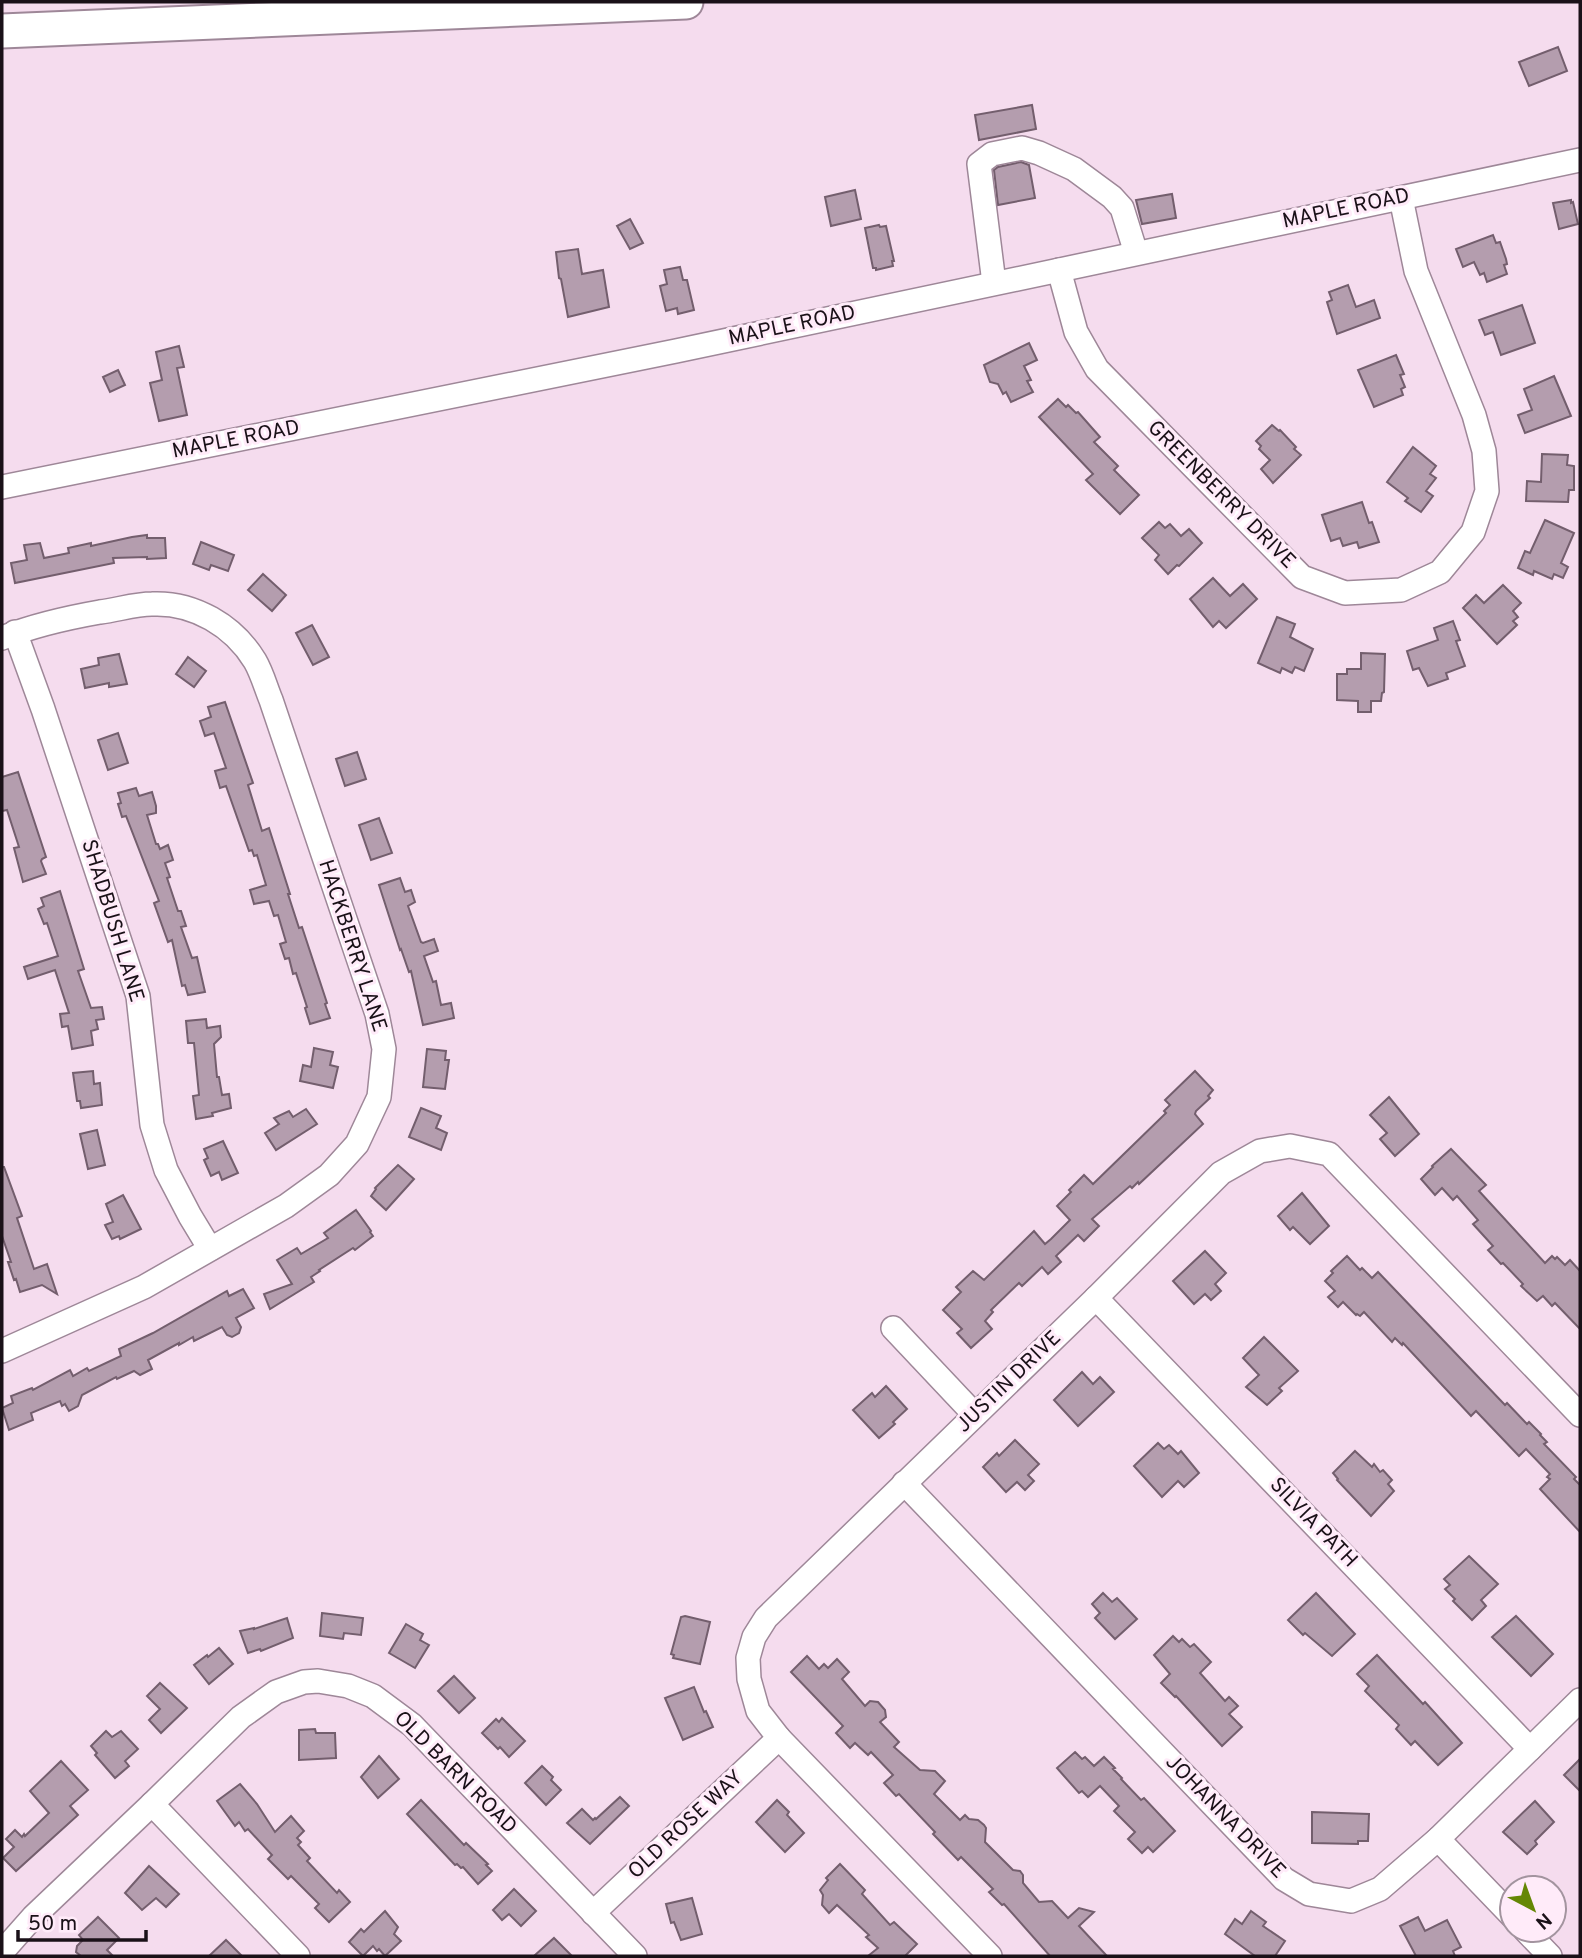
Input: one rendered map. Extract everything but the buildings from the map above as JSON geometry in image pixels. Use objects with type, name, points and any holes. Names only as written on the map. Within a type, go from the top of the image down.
[{"type":"highway","points":[[2,31],[686,2]]},
{"type":"street","points":[[994,283],[979,163],[992,154],[1022,148],[1074,169],[1112,197],[1122,208],[1136,253]]},
{"type":"street","name":"MAPLE ROAD","points":[[2,487],[676,351],[1580,160]]},
{"type":"street","name":"GREENBERRY DRIVE","points":[[1059,270],[1076,332],[1097,369],[1301,577],[1345,593],[1401,590],[1440,572],[1473,532],[1487,491],[1483,450],[1474,415],[1416,271],[1401,198]]},
{"type":"street","name":"HACKBERRY LANE","points":[[2,1351],[144,1287],[286,1206],[329,1175],[357,1144],[379,1097],[384,1049],[377,1014],[271,701],[256,663],[241,642],[220,624],[199,612],[178,605],[152,604],[51,621],[8,635]]},
{"type":"street","name":"SHADBUSH LANE","points":[[8,635],[43,709],[138,996],[152,1125],[166,1170],[210,1249]]},
{"type":"street","name":"JUSTIN DRIVE","points":[[990,1956],[779,1738],[758,1711],[749,1679],[748,1658],[754,1637],[766,1618],[1221,1173],[1260,1151],[1290,1146],[1329,1154],[1580,1415]]},
{"type":"street","name":"SILVIA PATH","points":[[1096,1298],[1530,1749]]},
{"type":"street","points":[[893,1328],[975,1415]]},
{"type":"street","name":"JOHANNA DRIVE","points":[[904,1483],[1284,1879],[1309,1894],[1351,1900],[1380,1889],[1438,1839],[1580,1700]]},
{"type":"street","name":"OLD BARN ROAD","points":[[2,1952],[33,1917],[241,1717],[276,1692],[304,1682],[318,1681],[348,1686],[373,1696],[412,1725],[635,1956]]},
{"type":"street","name":"OLD ROSE WAY","points":[[593,1913],[779,1738]]},
{"type":"street","points":[[152,1804],[298,1956]]},
{"type":"street","points":[[1438,1839],[1498,1901]]}]
